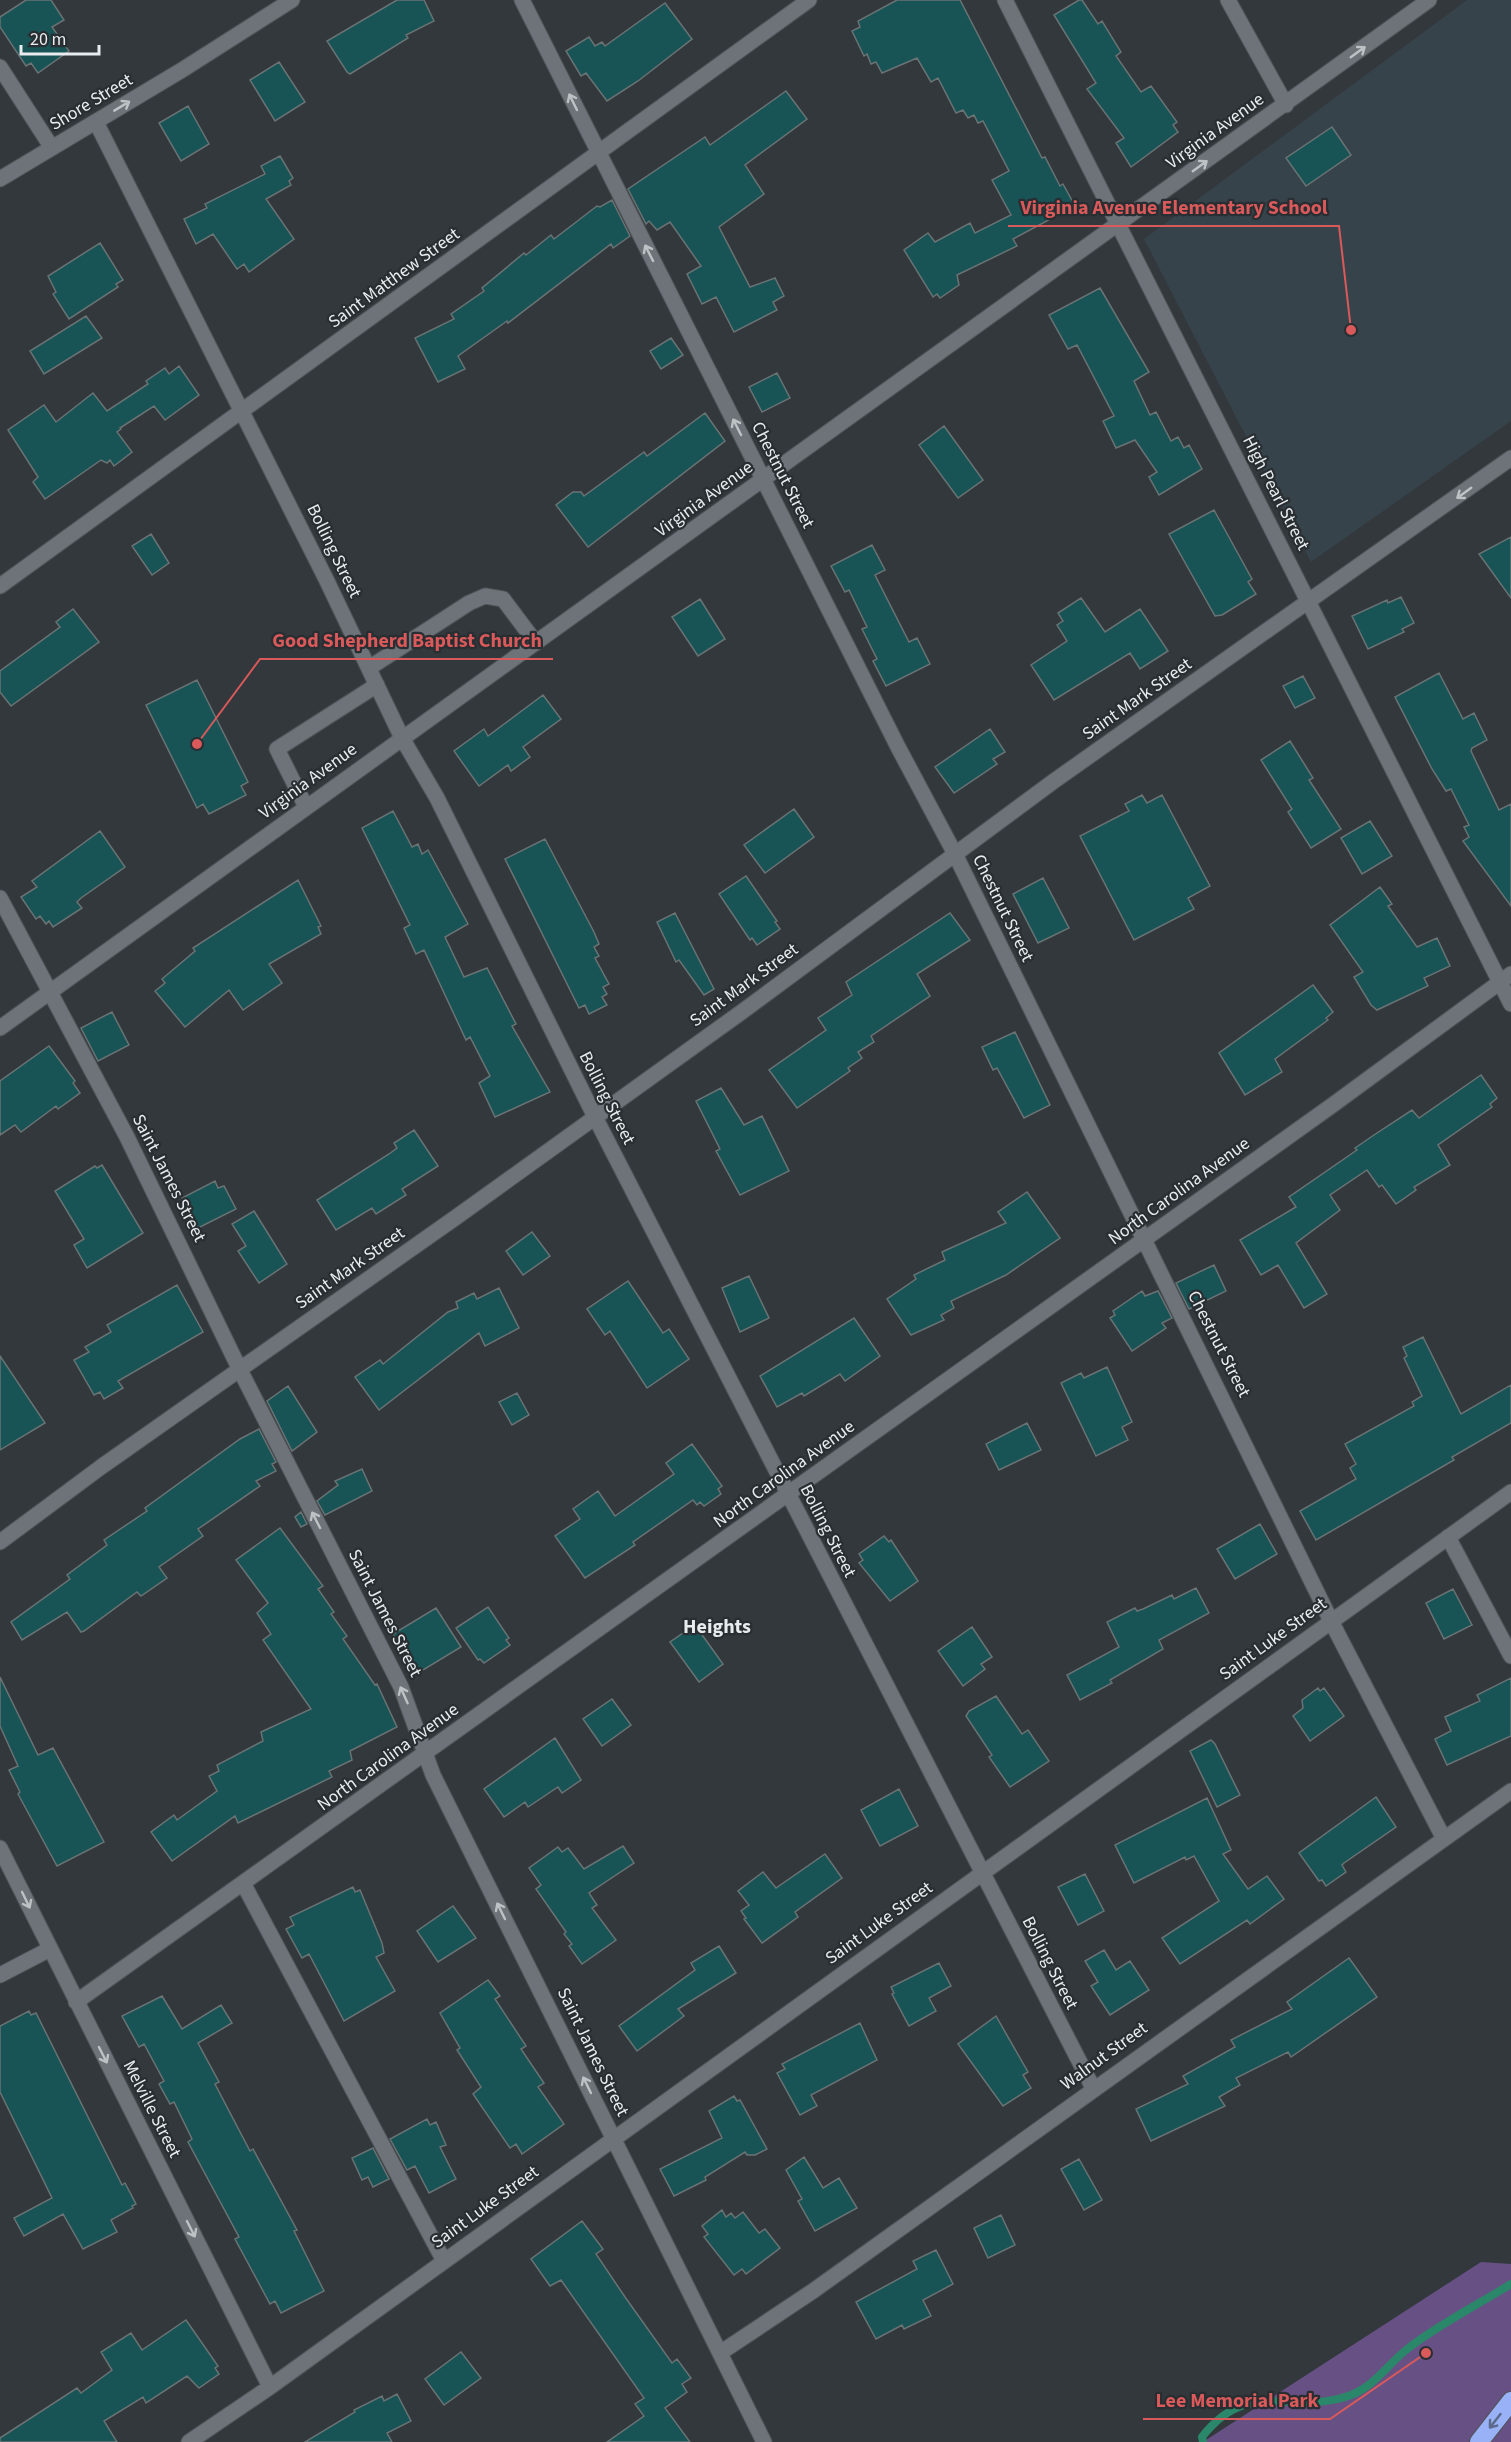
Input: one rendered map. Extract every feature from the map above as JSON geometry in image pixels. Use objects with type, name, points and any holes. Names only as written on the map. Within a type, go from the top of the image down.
[{"type":"highway","points":[[1479,2442],[1511,2401]]},
{"type":"street","name":"Chestnut Street","points":[[522,0],[898,747],[955,854],[1331,1621],[1443,1837]]},
{"type":"street","name":"Saint Matthew Street","points":[[0,586],[809,0]]},
{"type":"street","name":"High Pearl Street","points":[[1005,0],[1309,602],[1506,978],[1511,1004]]},
{"type":"street","points":[[1228,0],[1286,105]]},
{"type":"street","name":"Virginia Avenue","points":[[0,1028],[1429,0]]},
{"type":"street","name":"Shore Street","points":[[0,179],[96,122],[282,3]]},
{"type":"street","points":[[0,67],[52,148]]},
{"type":"street","name":"Bolling Street","points":[[96,122],[402,738],[437,798],[595,1117],[1093,2088]]},
{"type":"street","name":"Saint Mark Street","points":[[2,1535],[240,1370],[595,1117],[955,854],[1511,458]]},
{"type":"street","points":[[369,668],[469,603],[485,596],[503,599],[536,643]]},
{"type":"street","points":[[306,807],[277,749],[376,685]]},
{"type":"street","name":"Saint James Street","points":[[0,898],[127,1137],[240,1370],[401,1687],[433,1775],[764,2442]]},
{"type":"street","name":"North Carolina Avenue","points":[[76,2002],[788,1495],[1506,978]]},
{"type":"street","name":"Saint Luke Street","points":[[189,2442],[270,2387],[1511,1492]]},
{"type":"street","points":[[1448,1537],[1511,1656]]},
{"type":"street","name":"Walnut Street","points":[[720,2353],[813,2291],[1443,1837],[1511,1791]]},
{"type":"street","name":"Melville Street","points":[[0,1848],[270,2387]]},
{"type":"street","points":[[244,1884],[444,2260]]},
{"type":"street","points":[[0,1975],[50,1949]]},
{"type":"shaded area","points":[[1467,0],[1511,0],[1511,421],[1311,562],[1144,239]]},
{"type":"shaded area","points":[[1481,2262],[1511,2264],[1511,2442],[1203,2442]]},
{"type":"building","points":[[26,0],[51,0],[64,20],[52,27],[69,51],[38,73],[31,63],[26,66],[0,27],[0,17]]},
{"type":"building","points":[[397,0],[424,0],[434,21],[406,35],[408,38],[350,74],[327,41]]},
{"type":"building","points":[[897,0],[960,0],[1042,158],[1045,157],[1060,186],[1063,184],[1075,206],[1013,239],[1017,246],[957,275],[959,285],[940,298],[937,294],[933,297],[904,250],[928,233],[935,242],[970,223],[975,233],[1011,215],[992,180],[1009,171],[983,121],[978,123],[974,115],[968,118],[963,110],[956,113],[938,78],[931,82],[917,58],[882,73],[876,62],[871,64],[867,54],[864,56],[852,31],[860,27],[858,21]]},
{"type":"building","points":[[1082,0],[1098,24],[1102,21],[1121,52],[1116,56],[1141,92],[1151,86],[1177,122],[1173,125],[1178,132],[1131,167],[1116,143],[1124,138],[1087,89],[1096,83],[1054,15]]},
{"type":"building","points":[[665,3],[692,39],[638,81],[607,101],[586,73],[581,76],[566,51],[589,37],[595,46],[602,42],[605,46]]},
{"type":"building","points":[[279,62],[305,102],[275,121],[250,80]]},
{"type":"building","points":[[786,91],[807,119],[745,165],[764,194],[719,227],[750,287],[775,278],[784,296],[773,302],[777,310],[734,332],[716,297],[702,304],[687,274],[701,266],[670,222],[657,230],[649,221],[646,224],[628,189],[705,137],[710,145]]},
{"type":"building","points":[[188,106],[209,144],[181,161],[159,123]]},
{"type":"building","points":[[1332,127],[1351,155],[1306,186],[1286,158]]},
{"type":"building","points":[[280,156],[293,178],[289,181],[291,185],[266,199],[294,239],[249,272],[244,264],[237,269],[213,234],[196,244],[184,219],[207,208],[205,204],[265,174],[261,166]]},
{"type":"building","points":[[612,200],[630,236],[613,248],[611,244],[508,323],[507,321],[458,356],[465,369],[438,382],[415,338],[454,319],[451,314],[484,291],[482,288],[524,253],[526,255],[551,235],[554,239],[597,206],[600,207]]},
{"type":"building","points":[[100,243],[123,280],[116,284],[118,287],[69,319],[53,294],[56,292],[48,276]]},
{"type":"building","points":[[1100,288],[1149,372],[1134,381],[1150,415],[1156,412],[1171,441],[1178,437],[1184,448],[1189,445],[1202,469],[1159,495],[1149,477],[1157,472],[1135,440],[1116,448],[1103,421],[1114,416],[1077,345],[1068,349],[1049,315]]},
{"type":"building","points":[[86,316],[102,338],[44,374],[30,351]]},
{"type":"building","points":[[671,338],[683,355],[661,369],[650,351]]},
{"type":"building","points":[[179,366],[199,395],[165,420],[154,406],[120,428],[117,432],[132,452],[114,466],[110,460],[107,463],[101,460],[45,499],[33,482],[38,477],[8,430],[44,405],[56,422],[93,393],[107,411],[148,384],[146,381],[165,368],[169,374]]},
{"type":"building","points":[[777,373],[790,398],[762,412],[749,387]]},
{"type":"building","points":[[705,413],[725,441],[588,547],[556,505],[573,492],[581,492],[584,496],[644,452],[647,456]]},
{"type":"building","points":[[944,426],[983,480],[958,498],[919,445]]},
{"type":"building","points":[[1214,510],[1252,579],[1248,582],[1256,594],[1222,615],[1215,616],[1169,534]]},
{"type":"building","points":[[151,534],[169,563],[152,575],[132,546]]},
{"type":"building","points":[[1511,537],[1511,598],[1479,554]]},
{"type":"building","points":[[872,545],[885,570],[875,575],[909,642],[917,638],[930,664],[886,686],[873,661],[877,659],[862,629],[867,627],[849,590],[845,592],[831,566]]},
{"type":"building","points":[[1401,597],[1414,623],[1402,629],[1404,632],[1368,649],[1352,616],[1387,600],[1388,603]]},
{"type":"building","points":[[1081,598],[1105,632],[1140,609],[1168,651],[1140,669],[1130,653],[1054,700],[1031,665],[1067,641],[1057,625],[1063,621],[1058,613]]},
{"type":"building","points":[[700,599],[725,639],[698,656],[672,617]]},
{"type":"building","points":[[73,609],[99,642],[11,706],[0,692],[0,671],[60,627],[56,622]]},
{"type":"building","points":[[1439,673],[1463,719],[1474,713],[1487,740],[1472,748],[1471,751],[1499,810],[1511,804],[1511,906],[1463,841],[1469,837],[1464,827],[1469,825],[1451,789],[1446,791],[1432,769],[1395,697]]},
{"type":"building","points":[[1303,676],[1315,698],[1295,708],[1283,686]]},
{"type":"building","points":[[197,680],[248,782],[241,786],[246,795],[209,814],[203,804],[197,808],[146,705]]},
{"type":"building","points":[[543,695],[561,719],[523,747],[530,757],[511,771],[508,765],[479,786],[454,751],[484,729],[488,736]]},
{"type":"building","points":[[990,729],[1005,752],[993,759],[997,764],[954,793],[935,767]]},
{"type":"building","points":[[1290,741],[1313,778],[1309,780],[1341,829],[1311,848],[1288,812],[1292,809],[1261,760]]},
{"type":"building","points":[[1142,795],[1147,803],[1162,795],[1210,886],[1188,898],[1194,909],[1134,940],[1080,836],[1129,811],[1125,804]]},
{"type":"building","points":[[794,809],[814,837],[765,873],[744,845]]},
{"type":"building","points":[[393,811],[412,847],[418,844],[422,854],[428,850],[468,924],[445,937],[464,977],[487,968],[516,1024],[512,1026],[550,1092],[495,1117],[479,1083],[490,1076],[470,1037],[466,1040],[424,950],[416,954],[404,928],[410,925],[362,828]]},
{"type":"building","points":[[1370,821],[1392,856],[1362,874],[1341,838]]},
{"type":"building","points":[[100,831],[125,867],[81,898],[77,902],[82,908],[53,927],[49,921],[46,924],[40,916],[36,919],[21,897],[37,887],[32,881]]},
{"type":"building","points":[[545,839],[599,944],[594,947],[599,956],[595,958],[609,984],[603,987],[607,994],[602,997],[607,1005],[589,1014],[585,1005],[579,1008],[505,859]]},
{"type":"building","points":[[746,876],[780,929],[757,945],[752,938],[750,940],[719,894]]},
{"type":"building","points":[[1043,878],[1069,928],[1038,943],[1013,894]]},
{"type":"building","points":[[298,880],[321,926],[318,927],[321,934],[269,964],[282,983],[243,1010],[229,990],[185,1027],[155,991],[165,983],[162,979],[195,951],[193,948]]},
{"type":"building","points":[[1380,887],[1392,904],[1388,906],[1417,947],[1437,938],[1450,966],[1424,978],[1428,986],[1377,1010],[1371,1005],[1354,977],[1363,972],[1330,925]]},
{"type":"building","points":[[675,913],[714,989],[704,995],[679,960],[676,962],[657,922]]},
{"type":"building","points":[[950,913],[970,940],[917,974],[930,996],[871,1036],[874,1042],[858,1052],[862,1058],[848,1068],[850,1071],[797,1108],[769,1070],[826,1030],[818,1018],[852,995],[846,982]]},
{"type":"building","points":[[1313,985],[1333,1012],[1326,1018],[1328,1020],[1275,1059],[1282,1072],[1245,1095],[1219,1053]]},
{"type":"building","points":[[112,1012],[129,1045],[98,1061],[81,1028]]},
{"type":"building","points":[[1015,1032],[1050,1105],[1024,1118],[997,1068],[993,1070],[982,1047]]},
{"type":"building","points":[[49,1046],[75,1081],[73,1083],[80,1093],[58,1109],[56,1106],[21,1132],[15,1125],[0,1135],[0,1081]]},
{"type":"building","points":[[1481,1075],[1497,1098],[1490,1104],[1492,1107],[1438,1145],[1450,1165],[1414,1187],[1416,1190],[1396,1204],[1382,1185],[1379,1187],[1367,1170],[1330,1195],[1340,1210],[1296,1243],[1327,1294],[1304,1308],[1278,1265],[1261,1275],[1240,1240],[1296,1207],[1289,1197],[1357,1150],[1355,1148],[1412,1110],[1419,1118]]},
{"type":"building","points":[[721,1088],[744,1125],[762,1116],[789,1171],[740,1195],[716,1151],[720,1149],[696,1101]]},
{"type":"building","points":[[414,1130],[438,1166],[402,1189],[406,1195],[376,1214],[372,1208],[336,1230],[317,1200],[389,1154],[397,1148],[394,1143]]},
{"type":"building","points":[[102,1165],[143,1233],[87,1268],[74,1245],[84,1239],[55,1191],[95,1166],[97,1168]]},
{"type":"building","points":[[215,1181],[218,1188],[224,1186],[236,1209],[198,1228],[194,1222],[189,1225],[180,1207],[185,1204],[182,1198]]},
{"type":"building","points":[[1027,1192],[1060,1238],[1006,1275],[951,1301],[954,1308],[941,1315],[944,1320],[911,1335],[887,1299],[916,1279],[914,1275],[945,1260],[942,1252],[1006,1223],[998,1212]]},
{"type":"building","points":[[254,1211],[287,1264],[259,1283],[238,1251],[246,1246],[232,1224]]},
{"type":"building","points":[[532,1232],[550,1256],[523,1275],[506,1251]]},
{"type":"building","points":[[1214,1265],[1226,1291],[1189,1309],[1176,1283]]},
{"type":"building","points":[[749,1276],[769,1318],[740,1332],[722,1288]]},
{"type":"building","points":[[628,1281],[663,1333],[669,1329],[689,1359],[647,1388],[610,1331],[605,1335],[587,1309]]},
{"type":"building","points":[[177,1285],[203,1332],[118,1381],[123,1388],[104,1399],[100,1392],[94,1395],[74,1360],[89,1352],[85,1347],[111,1332],[107,1325]]},
{"type":"building","points":[[499,1288],[519,1328],[485,1346],[479,1333],[379,1410],[355,1377],[380,1360],[383,1364],[448,1312],[458,1308],[456,1302],[474,1293],[477,1299]]},
{"type":"building","points":[[1142,1291],[1145,1296],[1158,1291],[1172,1318],[1162,1323],[1166,1328],[1132,1351],[1110,1318],[1115,1315],[1113,1311]]},
{"type":"building","points":[[854,1318],[880,1356],[845,1381],[840,1374],[804,1396],[802,1393],[777,1407],[760,1376]]},
{"type":"building","points":[[1423,1337],[1461,1414],[1511,1385],[1511,1423],[1452,1457],[1454,1460],[1316,1540],[1300,1511],[1356,1479],[1350,1468],[1356,1464],[1345,1444],[1414,1406],[1412,1402],[1422,1396],[1404,1358],[1407,1356],[1403,1347]]},
{"type":"building","points":[[0,1356],[45,1423],[0,1450]]},
{"type":"building","points":[[1107,1367],[1132,1422],[1122,1427],[1128,1440],[1096,1456],[1061,1383],[1081,1373],[1084,1378]]},
{"type":"building","points":[[288,1386],[317,1432],[292,1451],[267,1401]]},
{"type":"building","points":[[517,1393],[529,1415],[512,1425],[499,1402]]},
{"type":"building","points":[[1027,1423],[1041,1450],[999,1470],[986,1444]]},
{"type":"building","points":[[259,1429],[276,1462],[272,1464],[276,1471],[256,1481],[260,1486],[198,1529],[203,1536],[159,1567],[167,1578],[141,1596],[137,1592],[84,1631],[81,1632],[67,1612],[22,1640],[11,1622],[70,1579],[67,1575],[107,1545],[104,1540],[147,1511],[145,1508],[240,1439]]},
{"type":"building","points":[[692,1444],[722,1486],[718,1489],[721,1494],[704,1506],[700,1502],[697,1505],[693,1500],[633,1542],[635,1545],[585,1578],[555,1536],[580,1519],[573,1509],[598,1491],[615,1516],[674,1474],[666,1463]]},
{"type":"building","points":[[362,1469],[372,1491],[325,1515],[317,1501],[338,1485],[335,1481]]},
{"type":"building","points":[[301,1512],[307,1524],[301,1527],[295,1517]]},
{"type":"building","points":[[1260,1524],[1277,1554],[1235,1579],[1217,1549]]},
{"type":"building","points":[[280,1528],[323,1586],[318,1589],[334,1612],[331,1614],[347,1636],[343,1639],[375,1685],[377,1684],[397,1727],[350,1751],[352,1760],[329,1771],[332,1777],[238,1823],[235,1816],[172,1861],[151,1832],[174,1815],[177,1820],[217,1791],[209,1776],[219,1771],[217,1765],[263,1741],[261,1732],[311,1709],[263,1640],[271,1634],[257,1613],[268,1603],[236,1560]]},
{"type":"building","points":[[884,1536],[889,1542],[891,1540],[918,1581],[890,1601],[859,1563],[863,1560],[859,1554]]},
{"type":"building","points":[[1196,1588],[1209,1613],[1159,1640],[1163,1649],[1110,1680],[1112,1683],[1080,1700],[1067,1675],[1119,1647],[1107,1622],[1135,1608],[1137,1611],[1143,1609],[1172,1595],[1174,1599]]},
{"type":"building","points":[[1453,1589],[1472,1625],[1444,1639],[1426,1603]]},
{"type":"building","points":[[488,1607],[509,1638],[506,1640],[510,1645],[484,1663],[478,1660],[456,1628]]},
{"type":"building","points":[[436,1608],[461,1647],[418,1673],[393,1634]]},
{"type":"building","points":[[695,1625],[723,1664],[699,1682],[670,1642]]},
{"type":"building","points":[[972,1627],[992,1657],[981,1664],[985,1669],[963,1686],[938,1651]]},
{"type":"building","points":[[0,1677],[38,1755],[53,1748],[104,1842],[57,1866],[18,1794],[20,1792],[9,1770],[18,1766],[0,1726]]},
{"type":"building","points":[[1511,1678],[1511,1736],[1447,1765],[1435,1739],[1451,1731],[1445,1717],[1480,1701],[1477,1695]]},
{"type":"building","points":[[1318,1688],[1320,1691],[1324,1688],[1344,1716],[1310,1741],[1293,1716],[1303,1708],[1302,1700]]},
{"type":"building","points":[[996,1696],[1022,1734],[1028,1730],[1049,1761],[1010,1787],[989,1757],[992,1755],[966,1716],[969,1711]]},
{"type":"building","points":[[612,1699],[631,1725],[602,1746],[583,1719]]},
{"type":"building","points":[[555,1738],[581,1780],[562,1793],[558,1787],[528,1807],[525,1802],[504,1817],[484,1789]]},
{"type":"building","points":[[1211,1740],[1240,1795],[1217,1807],[1190,1751]]},
{"type":"building","points":[[899,1789],[918,1826],[880,1846],[861,1810]]},
{"type":"building","points":[[1376,1797],[1396,1827],[1344,1863],[1342,1865],[1346,1872],[1326,1886],[1322,1880],[1319,1881],[1299,1853]]},
{"type":"building","points":[[1207,1798],[1231,1850],[1223,1854],[1248,1889],[1267,1876],[1284,1899],[1250,1924],[1247,1920],[1180,1964],[1162,1938],[1219,1901],[1194,1856],[1186,1860],[1185,1857],[1134,1883],[1115,1845]]},
{"type":"building","points":[[623,1846],[634,1863],[589,1893],[597,1905],[592,1908],[616,1940],[582,1964],[569,1946],[572,1944],[564,1934],[566,1932],[536,1889],[541,1885],[529,1868],[558,1847],[562,1852],[568,1848],[584,1869]]},
{"type":"building","points":[[825,1854],[842,1878],[795,1912],[798,1917],[762,1943],[744,1919],[746,1918],[741,1911],[749,1905],[738,1891],[763,1872],[776,1888]]},
{"type":"building","points":[[1085,1874],[1104,1911],[1078,1925],[1058,1887]]},
{"type":"building","points":[[353,1887],[355,1892],[360,1890],[382,1943],[384,1953],[376,1957],[395,1991],[344,2021],[309,1954],[302,1958],[286,1929],[294,1925],[290,1917]]},
{"type":"building","points":[[453,1906],[476,1938],[438,1962],[417,1931]]},
{"type":"building","points":[[719,1946],[736,1973],[678,2009],[684,2016],[637,2051],[619,2026],[695,1970],[691,1963]]},
{"type":"building","points":[[1104,1950],[1116,1970],[1130,1961],[1149,1990],[1110,2015],[1091,1986],[1098,1982],[1085,1961]]},
{"type":"building","points":[[1349,1958],[1377,1997],[1291,2057],[1288,2052],[1236,2078],[1240,2085],[1219,2097],[1225,2106],[1151,2141],[1136,2109],[1188,2084],[1183,2076],[1235,2047],[1231,2040],[1292,2009],[1287,2002]]},
{"type":"building","points":[[939,1963],[951,1986],[929,1998],[936,2011],[909,2026],[892,1994],[894,1993],[891,1987]]},
{"type":"building","points":[[488,1980],[500,1996],[495,1999],[526,2046],[521,2049],[544,2083],[538,2087],[564,2124],[522,2154],[516,2144],[510,2148],[473,2094],[481,2087],[457,2050],[460,2048],[440,2013]]},
{"type":"building","points":[[162,1996],[182,2029],[221,2005],[232,2023],[198,2043],[219,2082],[215,2084],[250,2151],[253,2149],[297,2230],[294,2231],[324,2291],[281,2313],[275,2301],[270,2304],[235,2239],[239,2237],[188,2142],[192,2139],[174,2102],[170,2104],[159,2084],[164,2081],[144,2044],[139,2047],[122,2016]]},
{"type":"building","points":[[29,2011],[31,2015],[36,2013],[122,2185],[125,2183],[136,2204],[111,2220],[117,2232],[83,2249],[63,2214],[24,2236],[14,2218],[52,2198],[0,2092],[0,2026]]},
{"type":"building","points":[[996,2016],[1028,2072],[1023,2075],[1031,2088],[1003,2106],[958,2044]]},
{"type":"building","points":[[860,2023],[877,2060],[811,2095],[817,2106],[800,2115],[777,2073],[785,2069],[782,2064]]},
{"type":"building","points":[[734,2096],[737,2101],[740,2100],[767,2149],[755,2155],[747,2155],[745,2152],[705,2177],[706,2180],[674,2196],[660,2169],[722,2138],[709,2111]]},
{"type":"building","points":[[427,2119],[430,2125],[436,2122],[446,2145],[440,2147],[456,2179],[429,2193],[415,2166],[407,2170],[390,2139]]},
{"type":"building","points":[[373,2148],[389,2179],[373,2187],[368,2177],[362,2180],[352,2158]]},
{"type":"building","points":[[804,2157],[823,2188],[839,2178],[857,2208],[815,2231],[798,2201],[802,2199],[786,2170]]},
{"type":"building","points":[[1079,2159],[1102,2200],[1084,2210],[1061,2169]]},
{"type":"building","points":[[722,2210],[726,2217],[731,2213],[735,2218],[743,2212],[759,2233],[765,2229],[780,2248],[746,2274],[742,2269],[734,2275],[704,2237],[708,2234],[702,2226]]},
{"type":"building","points":[[1001,2215],[1015,2245],[988,2258],[974,2228]]},
{"type":"building","points":[[582,2221],[603,2249],[596,2254],[625,2297],[672,2363],[677,2359],[691,2378],[682,2384],[687,2392],[665,2408],[690,2442],[607,2442],[644,2416],[635,2404],[644,2398],[561,2280],[550,2286],[531,2259]]},
{"type":"building","points":[[936,2250],[953,2284],[923,2300],[931,2316],[904,2329],[902,2325],[876,2339],[856,2302],[917,2269],[913,2261]]},
{"type":"building","points":[[186,2320],[218,2366],[215,2368],[219,2374],[199,2388],[187,2376],[146,2403],[143,2397],[104,2421],[117,2442],[0,2442],[0,2438],[77,2388],[81,2393],[112,2370],[101,2352],[131,2333],[142,2350]]},
{"type":"building","points":[[461,2352],[481,2378],[444,2405],[425,2379]]},
{"type":"building","points":[[397,2394],[411,2421],[387,2433],[392,2442],[305,2442],[355,2412],[354,2410],[382,2396],[384,2401]]},
{"type":"waterway","points":[[1203,2442],[1202,2437],[1219,2419],[1236,2408],[1270,2401],[1325,2401],[1345,2397],[1363,2389],[1417,2341],[1511,2284]]},
{"type":"place","name":"Virginia Avenue Elementary School","points":[[1351,330]]},
{"type":"place","name":"Good Shepherd Baptist Church","points":[[197,744]]},
{"type":"place","name":"Lee Memorial Park","points":[[1426,2353]]},
{"type":"district","name":"Heights","points":[[717,1627]]}]
